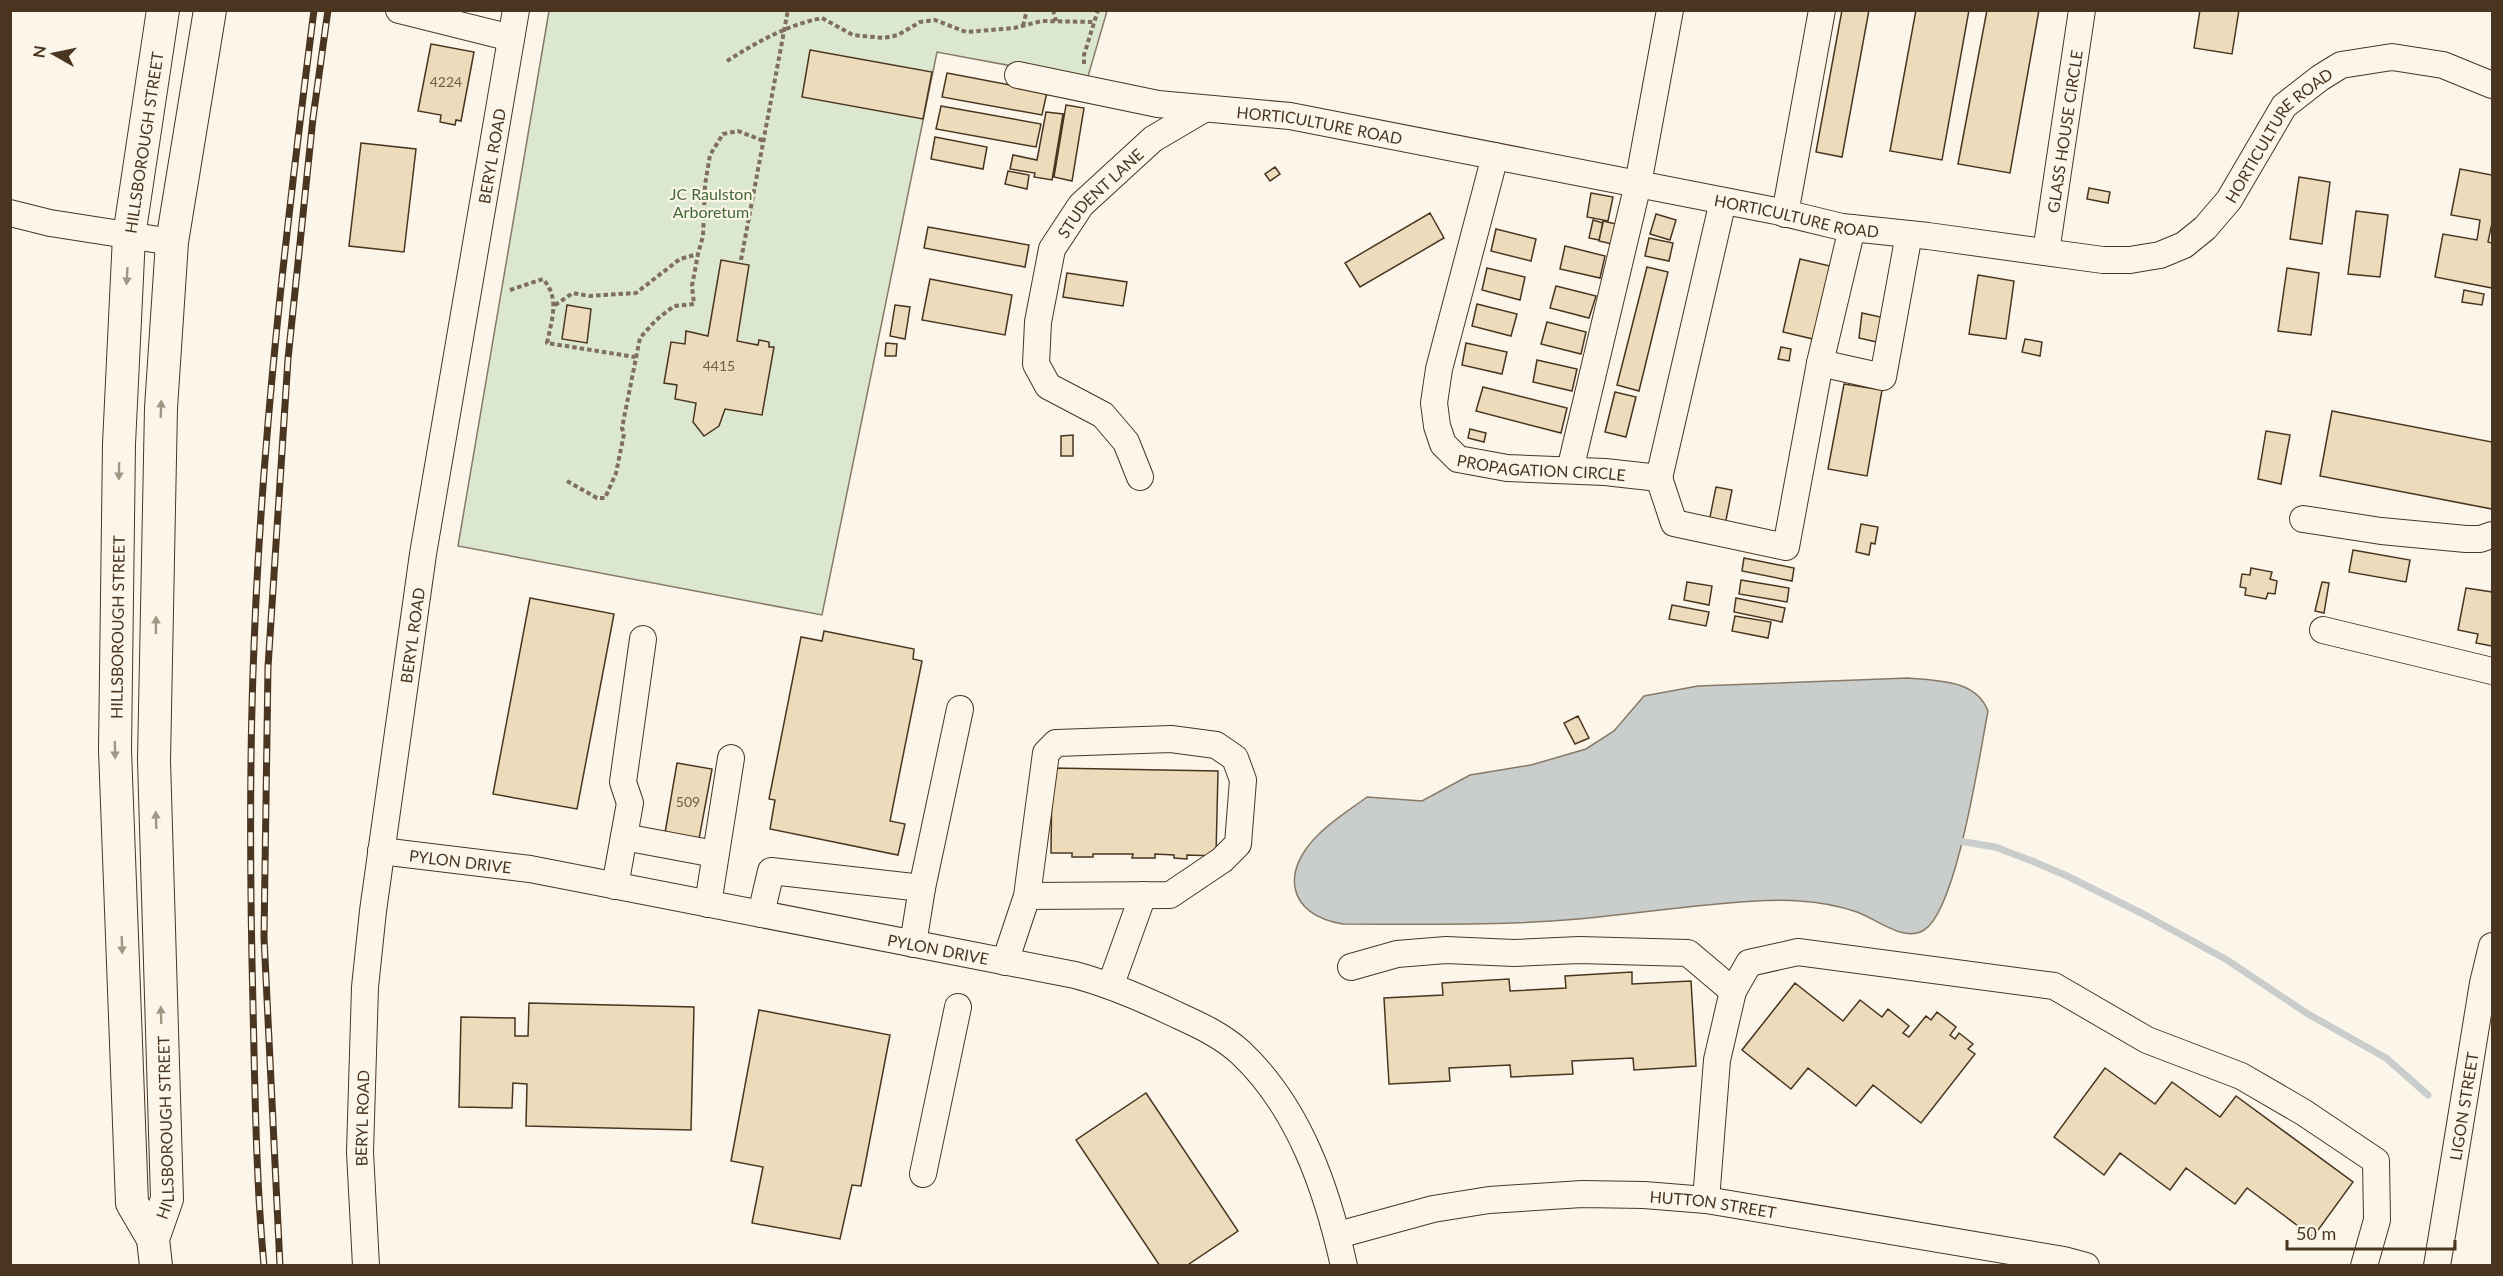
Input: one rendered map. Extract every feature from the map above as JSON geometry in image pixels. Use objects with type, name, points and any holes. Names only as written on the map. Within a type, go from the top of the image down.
[{"type":"main road","name":"HILLSBOROUGH STREET","points":[[155,1252],[132,1203],[115,750],[119,444],[129,236],[163,10]]},
{"type":"main road","name":"HILLSBOROUGH STREET","points":[[155,1252],[167,1199],[154,760],[161,408],[172,242],[210,10]]},
{"type":"street","points":[[399,10],[511,38]]},
{"type":"street","name":"BERYL ROAD","points":[[366,1266],[360,1152],[365,987],[381,851],[423,554],[516,10]]},
{"type":"street","points":[[1570,470],[1638,184],[1670,10]]},
{"type":"street","points":[[1785,214],[1822,10]]},
{"type":"street","name":"GLASS HOUSE CIRCLE","points":[[2046,252],[2082,10]]},
{"type":"street","name":"HORTICULTURE ROAD","points":[[1017,75],[1111,96],[1204,110],[1290,116],[1852,228],[2103,260],[2130,260],[2160,255],[2184,245],[2212,222],[2229,200],[2284,106],[2341,65],[2392,57],[2443,65],[2493,85]]},
{"type":"street","name":"STUDENT LANE","points":[[1140,477],[1126,442],[1103,416],[1048,386],[1036,364],[1038,322],[1052,249],[1081,205],[1153,139],[1204,110]]},
{"type":"street","name":"PROPAGATION CIRCLE","points":[[1495,156],[1438,369],[1434,403],[1437,426],[1443,444],[1458,459],[1507,468],[1570,470],[1659,478]]},
{"type":"street","points":[[1723,201],[1659,478],[1674,523],[1786,547],[1820,363],[1852,228]]},
{"type":"street","points":[[10,213],[50,223],[172,242]]},
{"type":"street","points":[[1820,363],[1883,377],[1909,234]]},
{"type":"street","points":[[2303,519],[2381,531],[2466,539],[2480,539],[2493,535]]},
{"type":"street","points":[[2323,630],[2493,671]]},
{"type":"street","points":[[615,886],[630,803],[623,782],[643,639]]},
{"type":"street","points":[[913,944],[922,888],[960,709]]},
{"type":"street","points":[[1005,962],[1027,896],[1046,753],[1056,743],[1171,739],[1216,745],[1235,758],[1243,780],[1238,844],[1222,860],[1170,895],[1027,896]]},
{"type":"street","points":[[708,904],[731,759]]},
{"type":"street","points":[[624,837],[715,854]]},
{"type":"street","name":"PYLON DRIVE","points":[[381,851],[530,869],[1110,984],[1212,1031],[1239,1051],[1262,1076],[1282,1102],[1301,1134],[1338,1235],[1344,1266]]},
{"type":"street","points":[[761,914],[771,871],[922,888]]},
{"type":"street","points":[[1110,984],[1143,895]]},
{"type":"street","name":"LIGON STREET","points":[[2437,1266],[2483,983],[2493,946]]},
{"type":"street","points":[[1352,967],[1397,954],[1446,950],[1514,953],[1579,950],[1688,953],[1733,991]]},
{"type":"street","points":[[1706,1200],[1717,1060],[1733,991],[1749,963],[1798,952],[2054,986],[2146,1040],[2241,1076],[2303,1112],[2376,1161],[2376,1221],[2364,1266]]},
{"type":"street","points":[[923,1174],[958,1007]]},
{"type":"street","name":"HUTTON STREET","points":[[1338,1235],[1433,1209],[1489,1200],[1582,1194],[1644,1195],[1706,1200],[2064,1260],[2086,1266]]},
{"type":"path","points":[[741,260],[788,10]]},
{"type":"path","points":[[1023,26],[1028,10]]},
{"type":"path","points":[[1053,10],[1056,21]]},
{"type":"path","points":[[1084,66],[1084,55],[1098,10]]},
{"type":"path","points":[[727,61],[751,46],[798,23],[822,18],[853,34],[869,37],[898,35],[920,22],[935,20],[966,32],[1023,26],[1042,21],[1094,22]]},
{"type":"path","points":[[567,481],[597,498],[605,498],[616,474],[624,434],[622,428],[640,338],[656,320],[674,306],[694,304],[693,286],[703,237],[704,195],[710,155],[723,134],[738,131],[764,141]]},
{"type":"path","points":[[555,305],[573,293],[589,296],[636,293],[680,259],[698,254]]},
{"type":"path","points":[[510,290],[543,279],[551,288],[555,305],[547,343],[635,357]]},
{"type":"green space","name":"JC Raulston Arboretum","points":[[549,11],[1107,11],[1087,80],[937,52],[822,615],[458,546]]},
{"type":"shaded area","points":[[1908,678],[1942,681],[1965,687],[1982,701],[1988,711],[1957,863],[1936,917],[1924,930],[1916,933],[1899,932],[1857,912],[1843,908],[1814,902],[1785,900],[1519,923],[1343,924],[1324,919],[1310,911],[1295,890],[1298,862],[1307,848],[1330,824],[1367,797],[1422,801],[1470,775],[1531,765],[1586,749],[1614,731],[1644,696],[1698,686]]},
{"type":"building","points":[[1842,10],[1869,10],[1842,157],[1816,152]]},
{"type":"building","points":[[1916,10],[1969,10],[1942,160],[1890,151]]},
{"type":"building","points":[[1987,10],[2039,10],[2010,173],[1958,164]]},
{"type":"building","points":[[2200,10],[2239,10],[2232,54],[2194,48]]},
{"type":"building","points":[[431,44],[474,52],[461,121],[456,120],[455,125],[440,122],[441,115],[418,111]]},
{"type":"building","points":[[810,50],[932,72],[923,119],[802,97]]},
{"type":"building","points":[[947,73],[1047,92],[1042,115],[942,97]]},
{"type":"building","points":[[1066,105],[1084,108],[1072,181],[1054,177]]},
{"type":"building","points":[[941,106],[1041,124],[1036,147],[936,129]]},
{"type":"building","points":[[1046,112],[1063,114],[1052,180],[1034,177],[1035,173],[1010,169],[1013,155],[1037,160]]},
{"type":"building","points":[[935,137],[987,147],[983,169],[931,159]]},
{"type":"building","points":[[361,143],[416,149],[404,252],[349,246]]},
{"type":"building","points":[[1275,167],[1280,174],[1270,181],[1265,174]]},
{"type":"building","points":[[2460,169],[2492,175],[2492,223],[2488,242],[2492,243],[2492,288],[2435,277],[2443,234],[2477,240],[2480,220],[2451,215]]},
{"type":"building","points":[[1008,171],[1029,175],[1027,189],[1005,184]]},
{"type":"building","points":[[2299,177],[2330,182],[2322,244],[2290,239]]},
{"type":"building","points":[[2089,188],[2110,192],[2108,203],[2087,199]]},
{"type":"building","points":[[1591,193],[1613,197],[1608,221],[1587,217]]},
{"type":"building","points":[[2356,211],[2388,215],[2380,277],[2348,274]]},
{"type":"building","points":[[1430,213],[1444,238],[1360,287],[1345,263]]},
{"type":"building","points":[[1656,214],[1676,220],[1670,240],[1650,234]]},
{"type":"building","points":[[1593,220],[1603,223],[1599,240],[1589,238]]},
{"type":"building","points":[[1603,221],[1616,224],[1612,244],[1599,241]]},
{"type":"building","points":[[928,227],[1029,245],[1025,267],[924,248]]},
{"type":"building","points":[[1496,229],[1536,239],[1531,261],[1491,251]]},
{"type":"building","points":[[1649,238],[1673,243],[1669,261],[1645,256]]},
{"type":"building","points":[[1565,246],[1605,256],[1600,278],[1560,269]]},
{"type":"building","points":[[1800,259],[1830,266],[1813,339],[1783,332]]},
{"type":"building","points":[[721,260],[749,265],[737,341],[758,345],[759,340],[769,342],[769,347],[774,347],[762,415],[725,409],[719,426],[704,436],[693,422],[696,403],[675,399],[677,385],[664,383],[671,342],[685,344],[686,331],[708,336]]},
{"type":"building","points":[[1647,267],[1668,272],[1639,391],[1617,385]]},
{"type":"building","points":[[1487,268],[1525,277],[1520,300],[1482,290]]},
{"type":"building","points":[[2287,268],[2319,273],[2311,335],[2278,331]]},
{"type":"building","points":[[1067,273],[1127,282],[1123,306],[1063,297]]},
{"type":"building","points":[[1978,275],[2014,281],[2006,339],[1969,334]]},
{"type":"building","points":[[930,279],[1012,295],[1005,335],[922,320]]},
{"type":"building","points":[[1556,286],[1596,296],[1589,318],[1550,308]]},
{"type":"building","points":[[2464,290],[2484,294],[2482,305],[2462,302]]},
{"type":"building","points":[[1477,304],[1517,314],[1511,336],[1472,326]]},
{"type":"building","points":[[567,305],[591,309],[587,343],[562,339]]},
{"type":"building","points":[[895,305],[910,307],[905,339],[890,336]]},
{"type":"building","points":[[1862,313],[1885,318],[1881,343],[1859,338]]},
{"type":"building","points":[[1547,322],[1586,332],[1581,354],[1541,344]]},
{"type":"building","points":[[2025,339],[2042,342],[2040,356],[2022,352]]},
{"type":"building","points":[[886,343],[897,344],[896,356],[885,356]]},
{"type":"building","points":[[1466,343],[1507,352],[1502,374],[1462,365]]},
{"type":"building","points":[[1781,347],[1791,349],[1789,361],[1778,359]]},
{"type":"building","points":[[1537,360],[1577,369],[1572,391],[1533,382]]},
{"type":"building","points":[[1844,384],[1882,390],[1867,476],[1828,469]]},
{"type":"building","points":[[1483,387],[1567,408],[1561,433],[1476,411]]},
{"type":"building","points":[[1615,392],[1636,397],[1626,437],[1605,432]]},
{"type":"building","points":[[2332,411],[2492,442],[2492,509],[2320,476]]},
{"type":"building","points":[[1470,429],[1486,433],[1484,442],[1468,438]]},
{"type":"building","points":[[2266,431],[2290,435],[2281,484],[2258,479]]},
{"type":"building","points":[[1073,435],[1073,456],[1061,456],[1061,436]]},
{"type":"building","points":[[1716,487],[1732,490],[1725,525],[1709,522]]},
{"type":"building","points":[[1861,524],[1878,527],[1875,544],[1871,543],[1869,555],[1856,552]]},
{"type":"building","points":[[2353,550],[2410,560],[2406,582],[2349,572]]},
{"type":"building","points":[[1744,558],[1794,568],[1792,581],[1742,571]]},
{"type":"building","points":[[2251,568],[2272,572],[2270,579],[2277,581],[2275,594],[2268,593],[2266,599],[2245,595],[2246,588],[2240,587],[2242,574],[2250,575]]},
{"type":"building","points":[[1741,580],[1789,588],[1787,602],[1739,594]]},
{"type":"building","points":[[1687,582],[1712,586],[1709,605],[1684,600]]},
{"type":"building","points":[[2322,582],[2329,583],[2324,613],[2315,611]]},
{"type":"building","points":[[2466,588],[2492,592],[2492,646],[2476,643],[2478,634],[2458,630]]},
{"type":"building","points":[[530,598],[614,614],[577,809],[493,794]]},
{"type":"building","points":[[1736,598],[1785,608],[1782,622],[1734,612]]},
{"type":"building","points":[[1672,605],[1709,612],[1706,626],[1669,619]]},
{"type":"building","points":[[1735,616],[1771,622],[1768,638],[1732,631]]},
{"type":"building","points":[[824,631],[914,649],[913,659],[922,661],[890,821],[905,824],[898,855],[770,829],[775,800],[769,799],[801,637],[822,641]]},
{"type":"building","points":[[1578,716],[1589,738],[1575,744],[1564,723]]},
{"type":"building","points":[[677,763],[712,769],[699,839],[665,833]]},
{"type":"building","points":[[1052,768],[1218,771],[1216,856],[1187,855],[1187,859],[1174,858],[1174,855],[1155,854],[1155,858],[1132,858],[1133,854],[1093,854],[1093,857],[1072,857],[1072,853],[1051,853]]},
{"type":"building","points":[[1632,972],[1632,984],[1691,981],[1696,1066],[1634,1070],[1633,1058],[1572,1061],[1573,1074],[1511,1077],[1510,1065],[1449,1068],[1450,1081],[1389,1084],[1384,998],[1443,995],[1442,983],[1509,979],[1510,991],[1566,988],[1565,976]]},
{"type":"building","points":[[1795,983],[1843,1021],[1860,1000],[1882,1017],[1888,1009],[1909,1026],[1903,1033],[1909,1037],[1926,1016],[1931,1020],[1937,1012],[1956,1027],[1950,1035],[1955,1039],[1959,1033],[1973,1044],[1968,1049],[1975,1054],[1921,1123],[1873,1085],[1856,1106],[1808,1068],[1791,1089],[1742,1050]]},
{"type":"building","points":[[529,1003],[694,1007],[691,1130],[526,1126],[527,1084],[513,1083],[512,1108],[459,1107],[461,1017],[515,1018],[515,1036],[528,1036]]},
{"type":"building","points":[[759,1010],[890,1035],[861,1186],[852,1185],[840,1239],[752,1223],[763,1167],[731,1161]]},
{"type":"building","points":[[2105,1068],[2155,1104],[2172,1082],[2220,1117],[2236,1096],[2353,1182],[2313,1237],[2247,1188],[2235,1204],[2186,1168],[2170,1190],[2120,1153],[2104,1175],[2054,1137]]},
{"type":"building","points":[[1146,1093],[1238,1231],[1186,1266],[1160,1266],[1076,1140]]},
{"type":"waterway","points":[[1953,840],[1995,847],[2032,861],[2147,916],[2227,960],[2308,1014],[2386,1058],[2428,1095]]},
{"type":"railway","points":[[264,1266],[256,1136],[251,916],[252,691],[269,407],[285,248],[314,10]]},
{"type":"railway","points":[[280,1266],[264,937],[268,667],[288,359],[313,118],[328,10]]}]
